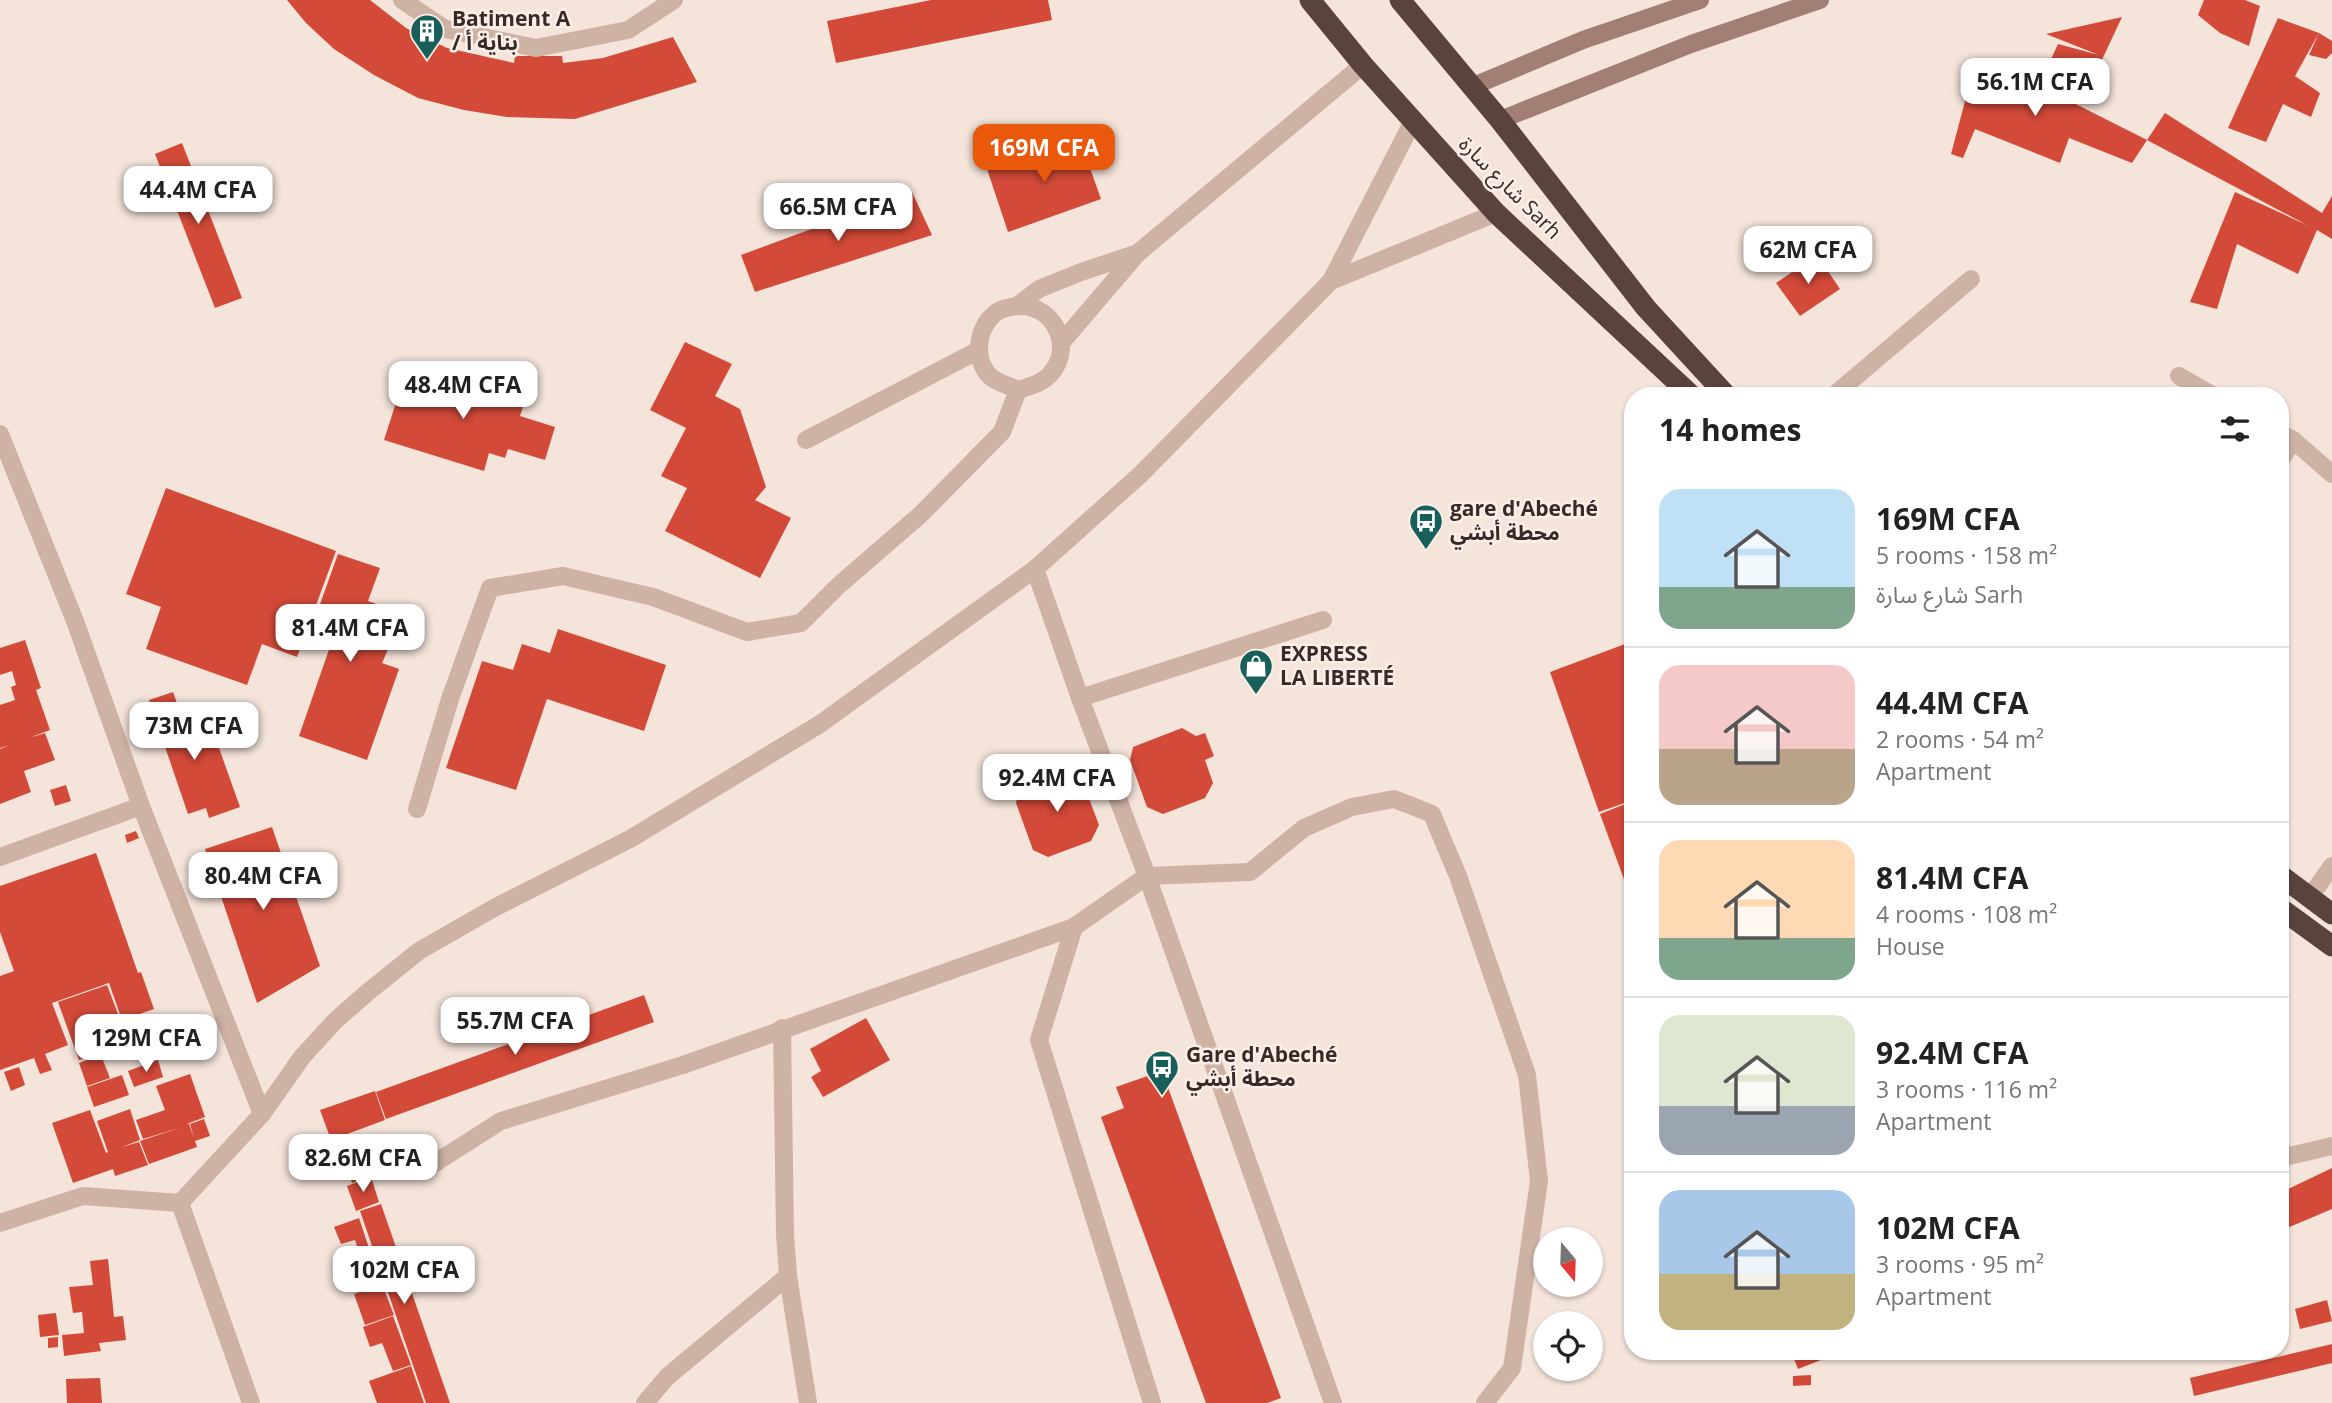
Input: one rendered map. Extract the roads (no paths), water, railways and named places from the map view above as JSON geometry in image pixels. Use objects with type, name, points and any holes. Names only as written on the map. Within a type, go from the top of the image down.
[{"type":"highway","name":"شارع سارة Sarh","points":[[1310,0],[1363,65],[1496,213],[1682,387]]},
{"type":"highway","name":"شارع سارة Sarh","points":[[1400,0],[1500,120],[1646,308],[1719,387]]},
{"type":"highway","points":[[2289,881],[2332,914]]},
{"type":"highway","points":[[2289,915],[2332,946]]},
{"type":"street","points":[[402,0],[445,29],[536,48],[628,30],[674,0]]},
{"type":"street","points":[[1471,87],[1583,40],[1700,0]]},
{"type":"street","points":[[1500,120],[1691,44],[1820,0]]},
{"type":"street","points":[[1061,343],[1138,253],[1363,65]]},
{"type":"street","points":[[180,1203],[262,1114],[302,1057],[336,1020],[419,951],[494,908],[630,839],[820,724],[1035,569],[1141,474],[1331,281],[1413,121]]},
{"type":"street","points":[[1331,281],[1496,213]]},
{"type":"street","points":[[1017,306],[1039,289],[1138,253]]},
{"type":"street","points":[[1844,387],[1971,279]]},
{"type":"street","points":[[1017,306],[1032,307],[1047,315],[1057,327],[1061,343],[1060,359],[1052,373],[1039,383],[1018,390],[993,378],[983,366],[979,350],[980,334],[988,320],[1001,310],[1017,306]]},
{"type":"street","points":[[806,440],[979,350]]},
{"type":"street","points":[[2179,376],[2198,387]]},
{"type":"street","points":[[417,809],[450,699],[490,588],[563,576],[653,597],[747,632],[801,623],[838,586],[920,515],[1002,432],[1018,390]]},
{"type":"street","points":[[0,434],[75,621],[141,806],[262,1114]]},
{"type":"street","points":[[2289,438],[2332,474]]},
{"type":"street","points":[[1035,569],[1147,876],[1333,1403]]},
{"type":"street","points":[[1080,698],[1323,620]]},
{"type":"street","points":[[435,1163],[500,1121],[683,1065],[1074,927],[1147,876],[1250,872],[1304,828],[1352,807],[1394,799],[1432,814],[1458,877],[1527,1075],[1539,1181],[1513,1368],[1485,1403]]},
{"type":"street","points":[[0,856],[141,806]]},
{"type":"street","points":[[2310,897],[2332,866]]},
{"type":"street","points":[[1074,927],[1039,1040],[1152,1403]]},
{"type":"street","points":[[782,1028],[785,1234],[788,1276],[808,1403]]},
{"type":"street","points":[[2289,1156],[2332,1146]]},
{"type":"street","points":[[0,1223],[83,1196],[180,1203]]},
{"type":"street","points":[[180,1203],[251,1403]]},
{"type":"street","points":[[645,1403],[667,1377],[788,1276]]},
{"type":"place","name":"Batiment A / بناية أ","points":[[427,61]]},
{"type":"place","name":"gare d'Abeché محطة أبشي","points":[[1426,551]]},
{"type":"place","name":"EXPRESS LA LIBERTÉ","points":[[1256,696]]},
{"type":"place","name":"Gare d'Abeché محطة أبشي","points":[[1162,1097]]}]
